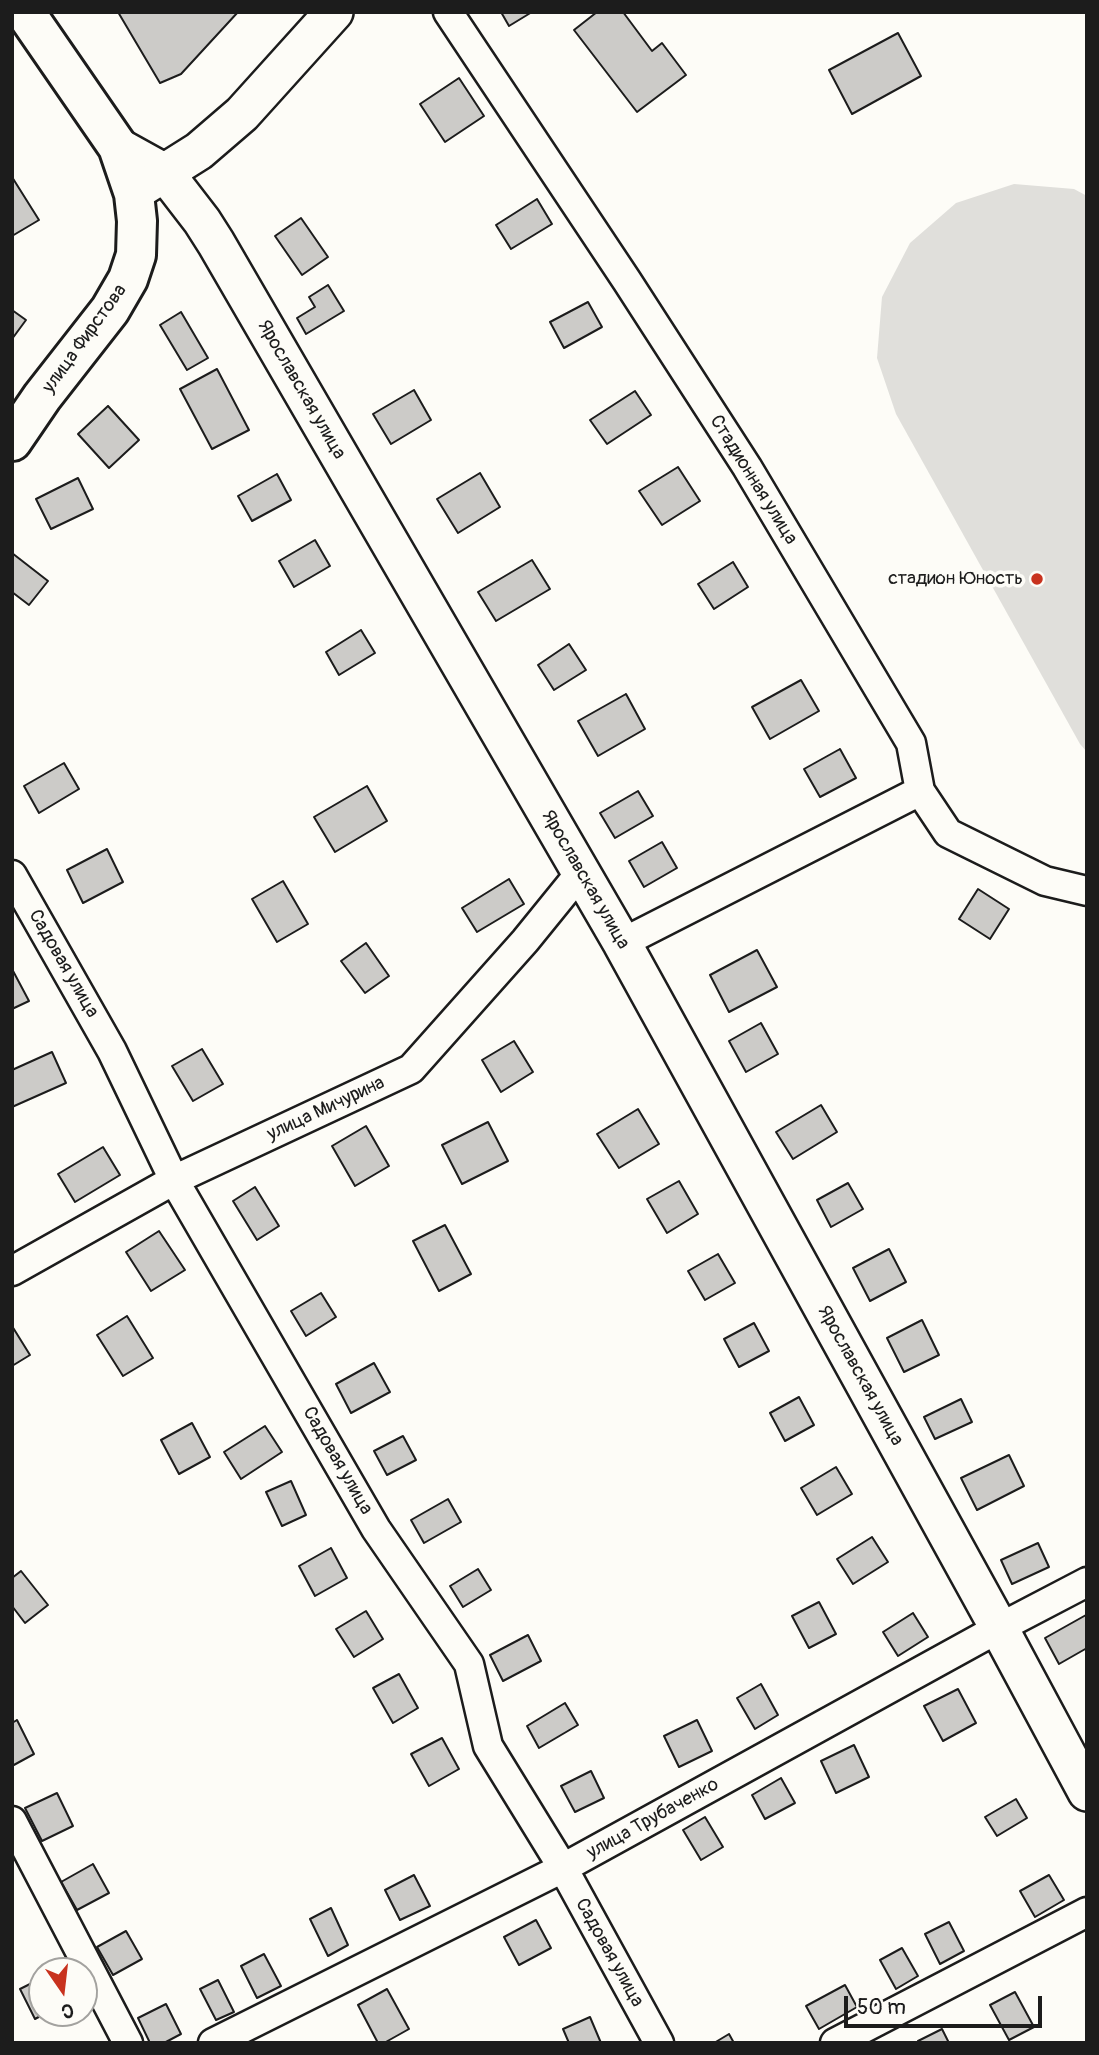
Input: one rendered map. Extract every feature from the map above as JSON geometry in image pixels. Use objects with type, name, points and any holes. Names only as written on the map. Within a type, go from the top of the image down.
[{"type":"main road","name":"улица Фирстова","points":[[12,442],[110,310],[128,279],[136,255],[137,221],[149,184],[118,147],[25,12]]},
{"type":"street","points":[[149,184],[199,151],[242,114],[334,12]]},
{"type":"street","name":"Стадионная улица","points":[[449,12],[747,467],[911,743],[920,792],[948,833],[1045,881],[1087,891]]},
{"type":"street","name":"Ярославская улица","points":[[149,184],[216,243],[622,943],[1087,1792]]},
{"type":"street","points":[[622,943],[920,792]]},
{"type":"street","name":"улица Мичурина","points":[[12,1272],[174,1180],[411,1069],[525,942],[581,872]]},
{"type":"street","name":"Садовая улица","points":[[12,876],[113,1051],[174,1180],[376,1529],[469,1664],[488,1746],[563,1868],[659,2043]]},
{"type":"street","name":"улица Трубаченко","points":[[213,2043],[563,1868],[1087,1582]]},
{"type":"street","points":[[12,1822],[128,2043]]},
{"type":"street","points":[[835,2043],[1087,1912]]},
{"type":"shaded area","name":"стадион Юность","points":[[1014,184],[1074,189],[1087,196],[1087,752],[1080,744],[896,414],[877,358],[882,297],[910,243],[956,203]]},
{"type":"building","points":[[118,12],[238,12],[181,74],[160,83]]},
{"type":"building","points":[[501,12],[532,12],[509,26]]},
{"type":"building","points":[[597,12],[623,12],[652,51],[662,43],[686,75],[637,112],[574,30]]},
{"type":"building","points":[[898,33],[921,76],[852,114],[829,70]]},
{"type":"building","points":[[459,78],[484,116],[445,142],[420,104]]},
{"type":"building","points":[[12,177],[39,220],[12,236]]},
{"type":"building","points":[[537,199],[552,224],[511,249],[496,225]]},
{"type":"building","points":[[301,218],[328,257],[302,275],[275,236]]},
{"type":"building","points":[[328,285],[344,311],[306,334],[297,318],[315,307],[309,297]]},
{"type":"building","points":[[588,302],[602,327],[564,348],[550,322]]},
{"type":"building","points":[[12,310],[26,320],[12,339]]},
{"type":"building","points":[[181,312],[208,358],[187,370],[160,325]]},
{"type":"building","points":[[217,369],[249,430],[212,449],[180,389]]},
{"type":"building","points":[[414,390],[431,420],[391,444],[373,414]]},
{"type":"building","points":[[635,391],[651,415],[607,444],[590,420]]},
{"type":"building","points":[[108,406],[139,440],[109,468],[78,434]]},
{"type":"building","points":[[678,467],[700,501],[662,525],[639,491]]},
{"type":"building","points":[[480,473],[500,507],[458,533],[437,499]]},
{"type":"building","points":[[277,474],[291,500],[252,521],[238,496]]},
{"type":"building","points":[[78,478],[93,509],[51,529],[36,499]]},
{"type":"building","points":[[315,540],[330,566],[294,587],[279,561]]},
{"type":"building","points":[[12,553],[48,581],[29,605],[12,592]]},
{"type":"building","points":[[532,560],[550,589],[496,621],[478,592]]},
{"type":"building","points":[[733,562],[748,587],[714,609],[698,584]]},
{"type":"building","points":[[361,630],[375,653],[339,675],[326,652]]},
{"type":"building","points":[[569,644],[586,670],[554,690],[538,665]]},
{"type":"building","points":[[801,680],[819,711],[770,739],[752,707]]},
{"type":"building","points":[[626,694],[645,729],[598,756],[578,721]]},
{"type":"building","points":[[840,749],[856,778],[820,797],[804,769]]},
{"type":"building","points":[[64,763],[79,789],[39,813],[24,786]]},
{"type":"building","points":[[367,786],[387,821],[335,852],[314,817]]},
{"type":"building","points":[[638,791],[653,816],[615,838],[600,813]]},
{"type":"building","points":[[662,842],[677,868],[644,887],[629,861]]},
{"type":"building","points":[[107,849],[123,882],[83,903],[67,870]]},
{"type":"building","points":[[509,879],[524,904],[477,932],[462,908]]},
{"type":"building","points":[[283,881],[308,924],[277,942],[252,899]]},
{"type":"building","points":[[978,889],[1009,909],[990,939],[959,919]]},
{"type":"building","points":[[366,943],[389,976],[365,993],[341,961]]},
{"type":"building","points":[[757,950],[777,987],[729,1012],[710,975]]},
{"type":"building","points":[[12,969],[29,1001],[12,1009]]},
{"type":"building","points":[[761,1023],[778,1054],[746,1072],[729,1041]]},
{"type":"building","points":[[514,1041],[533,1072],[501,1092],[482,1060]]},
{"type":"building","points":[[202,1049],[223,1084],[193,1101],[172,1066]]},
{"type":"building","points":[[52,1052],[66,1083],[12,1107],[12,1070]]},
{"type":"building","points":[[821,1105],[837,1132],[793,1159],[776,1132]]},
{"type":"building","points":[[638,1109],[659,1144],[619,1168],[597,1134]]},
{"type":"building","points":[[488,1122],[508,1161],[462,1184],[442,1145]]},
{"type":"building","points":[[366,1126],[389,1166],[355,1186],[332,1146]]},
{"type":"building","points":[[103,1147],[120,1175],[75,1202],[58,1174]]},
{"type":"building","points":[[679,1181],[698,1214],[667,1233],[647,1199]]},
{"type":"building","points":[[848,1183],[863,1209],[831,1227],[817,1200]]},
{"type":"building","points":[[255,1187],[279,1226],[257,1240],[233,1201]]},
{"type":"building","points":[[445,1225],[471,1274],[439,1291],[413,1241]]},
{"type":"building","points":[[159,1231],[185,1270],[151,1291],[126,1252]]},
{"type":"building","points":[[889,1249],[906,1282],[870,1301],[853,1268]]},
{"type":"building","points":[[718,1254],[735,1283],[705,1300],[688,1271]]},
{"type":"building","points":[[321,1293],[336,1317],[306,1336],[291,1311]]},
{"type":"building","points":[[127,1316],[153,1358],[123,1376],[97,1335]]},
{"type":"building","points":[[922,1320],[939,1355],[904,1372],[887,1338]]},
{"type":"building","points":[[754,1323],[769,1351],[739,1367],[724,1339]]},
{"type":"building","points":[[12,1326],[30,1355],[12,1366]]},
{"type":"building","points":[[374,1363],[390,1392],[351,1413],[336,1384]]},
{"type":"building","points":[[799,1397],[814,1425],[785,1441],[770,1413]]},
{"type":"building","points":[[961,1399],[972,1422],[935,1439],[924,1417]]},
{"type":"building","points":[[192,1423],[210,1457],[179,1474],[161,1440]]},
{"type":"building","points":[[265,1426],[282,1452],[241,1479],[224,1452]]},
{"type":"building","points":[[403,1436],[416,1460],[387,1475],[374,1451]]},
{"type":"building","points":[[1009,1455],[1024,1486],[977,1510],[961,1478]]},
{"type":"building","points":[[836,1467],[852,1494],[817,1515],[801,1488]]},
{"type":"building","points":[[291,1481],[306,1515],[282,1526],[266,1492]]},
{"type":"building","points":[[448,1499],[461,1522],[424,1543],[411,1520]]},
{"type":"building","points":[[872,1537],[888,1562],[853,1584],[837,1559]]},
{"type":"building","points":[[1038,1543],[1049,1567],[1012,1584],[1001,1560]]},
{"type":"building","points":[[331,1548],[347,1578],[315,1596],[299,1566]]},
{"type":"building","points":[[478,1569],[491,1590],[463,1607],[450,1586]]},
{"type":"building","points":[[21,1571],[48,1605],[25,1623],[12,1606],[12,1578]]},
{"type":"building","points":[[819,1602],[836,1634],[809,1648],[792,1616]]},
{"type":"building","points":[[366,1611],[383,1639],[354,1657],[336,1629]]},
{"type":"building","points":[[913,1613],[928,1637],[898,1656],[883,1632]]},
{"type":"building","points":[[1086,1615],[1087,1648],[1059,1664],[1045,1638]]},
{"type":"building","points":[[528,1635],[541,1661],[503,1681],[490,1655]]},
{"type":"building","points":[[399,1674],[418,1708],[393,1723],[373,1688]]},
{"type":"building","points":[[761,1684],[778,1715],[755,1729],[737,1698]]},
{"type":"building","points":[[958,1689],[976,1723],[943,1741],[924,1706]]},
{"type":"building","points":[[565,1703],[578,1725],[539,1748],[527,1726]]},
{"type":"building","points":[[17,1720],[34,1754],[12,1766],[12,1723]]},
{"type":"building","points":[[697,1720],[712,1751],[679,1767],[664,1736]]},
{"type":"building","points":[[442,1738],[459,1769],[429,1786],[411,1754]]},
{"type":"building","points":[[854,1745],[869,1777],[836,1793],[821,1761]]},
{"type":"building","points":[[591,1771],[604,1798],[575,1812],[561,1786]]},
{"type":"building","points":[[781,1778],[795,1803],[765,1819],[752,1795]]},
{"type":"building","points":[[57,1793],[73,1826],[42,1841],[25,1808]]},
{"type":"building","points":[[1016,1799],[1027,1818],[997,1836],[985,1817]]},
{"type":"building","points":[[705,1817],[723,1847],[701,1860],[683,1830]]},
{"type":"building","points":[[93,1864],[109,1893],[77,1910],[61,1882]]},
{"type":"building","points":[[414,1875],[430,1906],[400,1920],[385,1890]]},
{"type":"building","points":[[1049,1875],[1064,1900],[1035,1917],[1020,1891]]},
{"type":"building","points":[[331,1908],[348,1945],[328,1956],[310,1919]]},
{"type":"building","points":[[536,1920],[551,1948],[519,1965],[504,1937]]},
{"type":"building","points":[[949,1922],[964,1951],[940,1964],[925,1934]]},
{"type":"building","points":[[126,1931],[142,1959],[113,1975],[97,1947]]},
{"type":"building","points":[[902,1948],[918,1976],[896,1989],[880,1960]]},
{"type":"building","points":[[264,1954],[281,1986],[257,1998],[241,1966]]},
{"type":"building","points":[[218,1980],[234,2012],[216,2020],[200,1989]]},
{"type":"building","points":[[28,1985],[28,2005],[20,1989]]},
{"type":"building","points":[[845,1985],[857,2007],[819,2029],[806,2006]]},
{"type":"building","points":[[387,1989],[409,2029],[384,2043],[378,2043],[358,2005]]},
{"type":"building","points":[[1015,1992],[1034,2027],[1009,2040],[990,2005]]},
{"type":"building","points":[[166,2004],[181,2034],[164,2043],[150,2043],[138,2018]]},
{"type":"building","points":[[590,2017],[601,2043],[569,2043],[563,2029]]},
{"type":"building","points":[[942,2029],[949,2043],[919,2043],[918,2041]]},
{"type":"building","points":[[729,2034],[734,2043],[714,2043]]},
{"type":"place","name":"стадион Юность","points":[[1037,579]]}]
